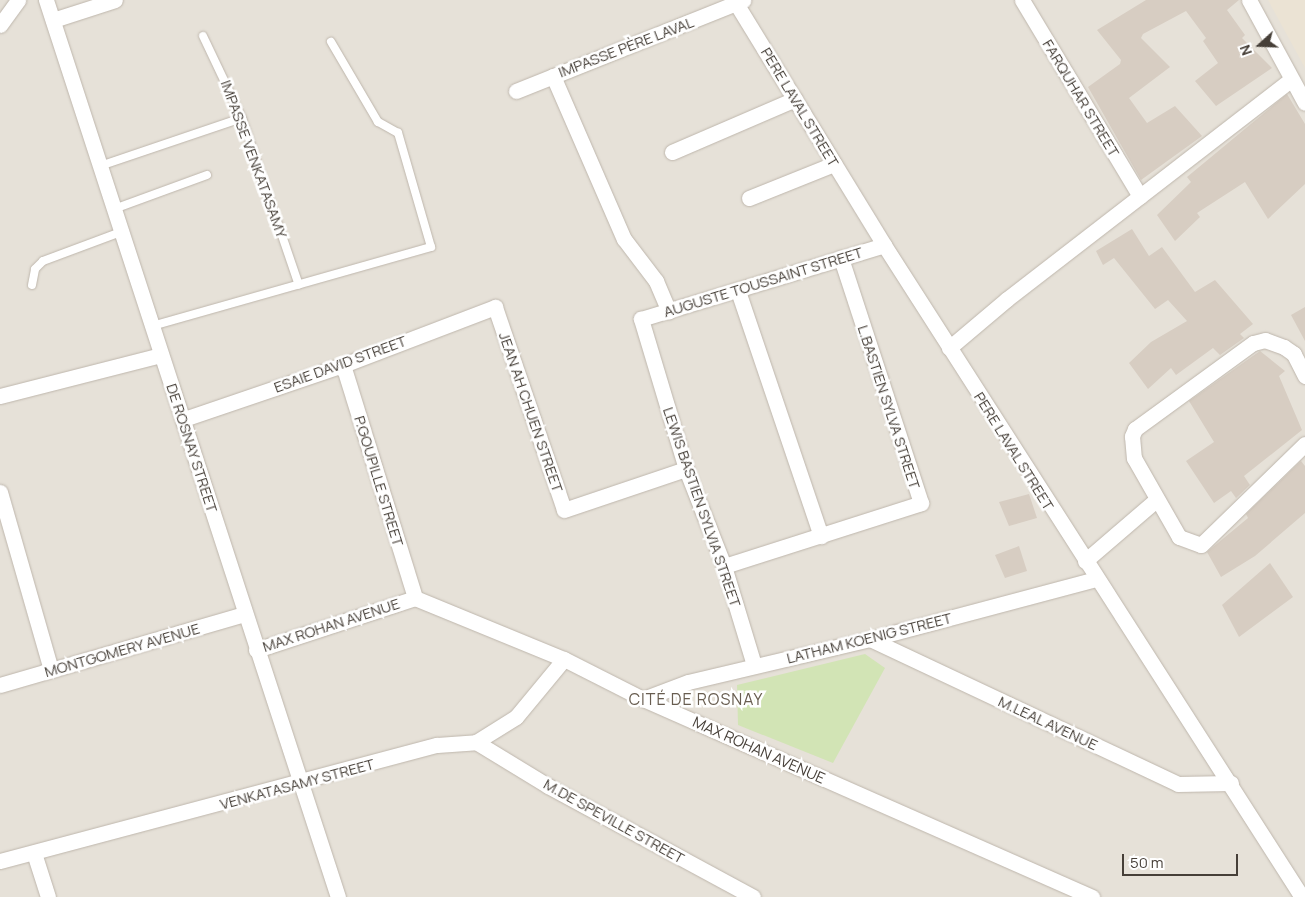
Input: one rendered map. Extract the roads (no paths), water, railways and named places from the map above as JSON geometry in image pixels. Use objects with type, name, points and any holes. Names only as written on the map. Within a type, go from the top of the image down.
[{"type":"street","points":[[0,24],[18,0]]},
{"type":"street","name":"DE ROSNAY STREET","points":[[46,0],[161,355],[184,419],[244,614],[338,897]]},
{"type":"street","points":[[53,20],[115,0]]},
{"type":"street","name":"FARQUHAR STREET","points":[[1022,0],[1140,196]]},
{"type":"street","points":[[1249,0],[1290,80],[1305,103]]},
{"type":"street","name":"IMPASSE PÈRE LAVAL","points":[[516,91],[738,1]]},
{"type":"street","name":"PERE LAVAL STREET","points":[[738,1],[884,245],[1096,579],[1230,783],[1302,897]]},
{"type":"street","points":[[553,76],[624,239],[656,281],[669,311]]},
{"type":"street","points":[[949,348],[1290,80]]},
{"type":"street","points":[[672,152],[795,99]]},
{"type":"street","points":[[749,198],[834,164]]},
{"type":"street","name":"AUGUSTE TOUSSAINT STREET","points":[[642,319],[884,245]]},
{"type":"street","name":"L.BASTIEN SYLVA STREET","points":[[724,566],[920,503],[841,258]]},
{"type":"street","points":[[738,291],[822,536]]},
{"type":"street","name":"ESAIE DAVID STREET","points":[[184,419],[343,365],[495,307]]},
{"type":"street","name":"JEAN AH CHUEN STREET","points":[[495,307],[564,510],[686,469]]},
{"type":"street","name":"LEWIS BASTIEN SYLVIA STREET","points":[[642,319],[686,469],[724,566],[754,665]]},
{"type":"street","points":[[1305,376],[1294,354],[1284,347],[1265,340],[1253,343],[1135,429],[1132,436],[1134,458],[1156,500],[1179,537],[1201,545],[1305,444]]},
{"type":"street","points":[[0,396],[161,355]]},
{"type":"street","name":"P.GOUPILLE STREET","points":[[343,365],[415,598]]},
{"type":"street","points":[[0,492],[51,670]]},
{"type":"street","points":[[1085,561],[1156,500]]},
{"type":"street","name":"LATHAM KOENIG STREET","points":[[643,699],[688,682],[870,639],[1096,579]]},
{"type":"street","name":"MAX ROHAN AVENUE","points":[[256,650],[415,598],[564,659],[643,699],[1092,897]]},
{"type":"street","name":"MONTGOMERY AVENUE","points":[[0,685],[244,614]]},
{"type":"street","name":"M.LEAL AVENUE","points":[[870,639],[1178,784],[1230,783]]},
{"type":"street","name":"VENKATASAMY STREET","points":[[0,861],[302,784],[437,746],[476,742],[516,717],[564,659]]},
{"type":"street","name":"M.DE SPEVILLE STREET","points":[[476,742],[548,786],[753,897]]},
{"type":"street","points":[[34,853],[48,897]]},
{"type":"lane","name":"IMPASSE VENKATASAMY","points":[[203,36],[242,118],[299,285]]},
{"type":"lane","points":[[152,326],[431,247],[398,133],[378,122],[331,42]]},
{"type":"lane","points":[[100,166],[242,118]]},
{"type":"lane","points":[[114,209],[207,175]]},
{"type":"lane","points":[[32,285],[35,269],[43,261],[121,232]]},
{"type":"district","name":"CITÉ DE ROSNAY","points":[[696,699]]}]
